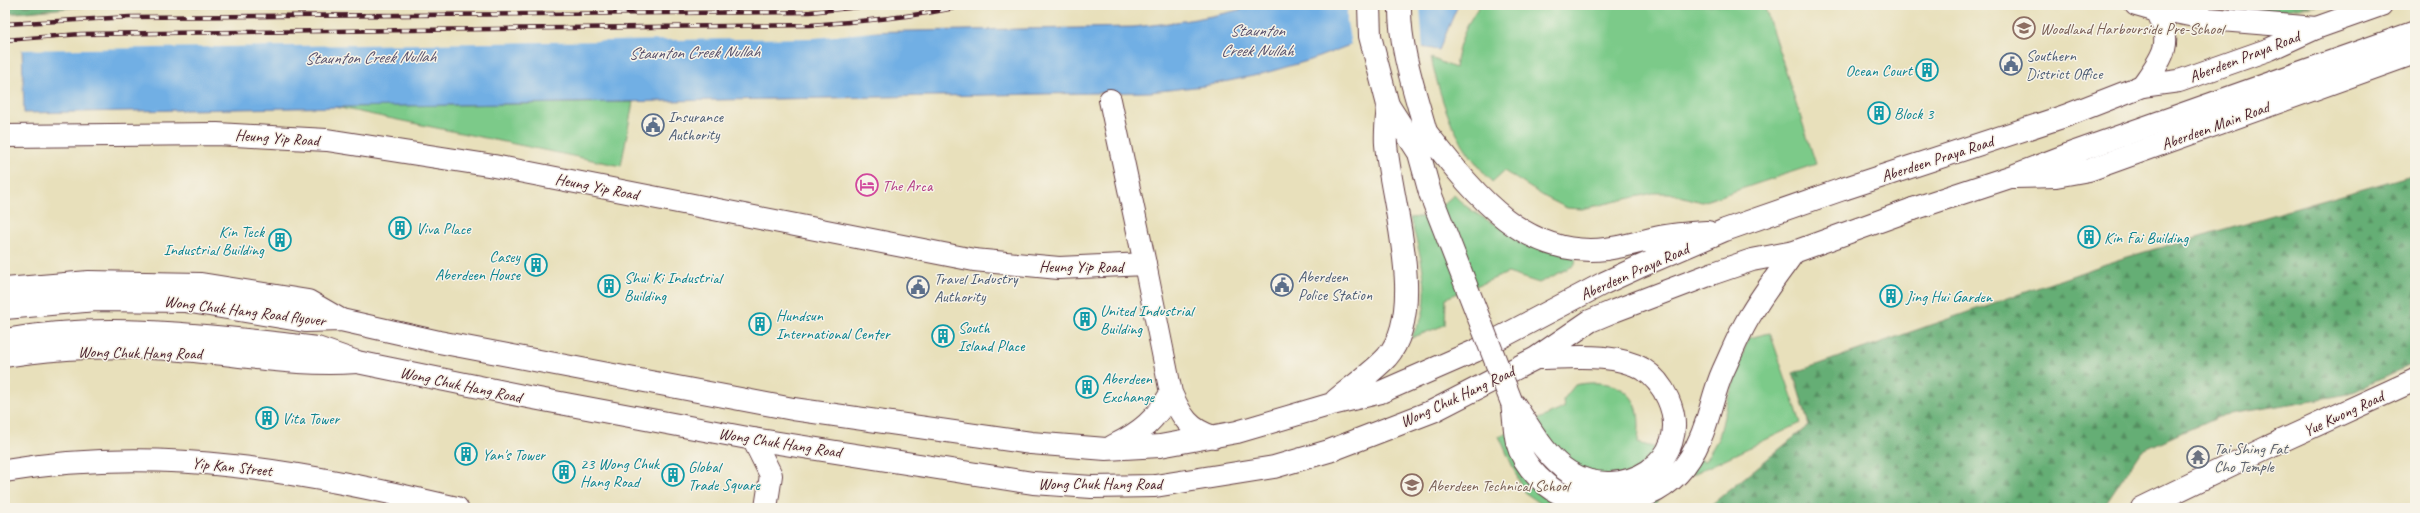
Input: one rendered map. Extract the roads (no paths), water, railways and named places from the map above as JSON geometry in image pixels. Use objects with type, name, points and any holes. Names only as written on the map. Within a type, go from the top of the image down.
[{"type":"main road","points":[[1332,404],[1387,356],[1403,325],[1408,295],[1386,143],[1388,105],[1370,36],[1369,5]]},
{"type":"main road","points":[[1400,5],[1400,17],[1410,73],[1426,132],[1460,177],[1497,213],[1512,224],[1544,240],[1584,250],[1606,249],[1661,237],[1725,230]]},
{"type":"main road","points":[[2136,5],[2157,12],[2175,12],[2209,19],[2316,28]]},
{"type":"main road","name":"Aberdeen Praya Road","points":[[1503,336],[1604,283],[1725,230],[1843,189],[2065,116],[2142,86],[2179,81],[2270,49],[2316,28],[2381,5]]},
{"type":"main road","points":[[2142,86],[2162,59],[2165,49],[2164,25],[2157,12]]},
{"type":"main road","name":"Aberdeen Praya Road","points":[[1536,358],[1590,321],[1614,311],[1752,260],[1794,252],[1913,209],[2010,177],[2075,152],[2415,32]]},
{"type":"main road","name":"Aberdeen Main Road","points":[[2010,177],[2056,176],[2089,170],[2415,53]]},
{"type":"main road","points":[[1110,100],[1171,393],[1177,406],[1193,429],[1214,437]]},
{"type":"main road","points":[[1388,105],[1419,153],[1430,193],[1512,403],[1517,443],[1538,477],[1551,489],[1569,498],[1590,504],[1616,505],[1639,500],[1666,485],[1678,474],[1700,440],[1722,372],[1750,315],[1794,252]]},
{"type":"main road","name":"Heung Yip Road","points":[[5,123],[45,135]]},
{"type":"main road","points":[[1419,153],[1426,132]]},
{"type":"main road","name":"Heung Yip Road","points":[[5,136],[217,134],[327,140],[494,166],[974,260],[1059,268],[1145,264]]},
{"type":"main road","name":"Wong Chuk Hang Road","points":[[5,289],[89,282],[201,284],[308,301],[341,320],[439,342],[793,409],[1031,443],[1106,449],[1160,446],[1214,437],[1381,392],[1442,366],[1503,336]]},
{"type":"main road","name":"Wong Chuk Hang Road flyover","points":[[5,308],[80,301],[185,301],[305,321],[341,320]]},
{"type":"main road","name":"Wong Chuk Hang Road flyover","points":[[5,340],[83,332],[181,332],[316,348],[357,362]]},
{"type":"main road","name":"Wong Chuk Hang Road","points":[[5,356],[106,348],[138,348],[181,350],[312,364],[357,362],[528,397],[754,439],[1033,483],[1092,487],[1155,486],[1274,467],[1329,451],[1433,411],[1536,358]]},
{"type":"main road","points":[[1512,403],[1552,459],[1570,472],[1591,480],[1621,482],[1636,478],[1661,460],[1672,444],[1674,412],[1665,391],[1643,369],[1614,360],[1536,358]]},
{"type":"main road","name":"Yue Kwong Road","points":[[2142,508],[2261,450],[2415,380]]},
{"type":"main road","points":[[1106,449],[1131,437],[1150,423],[1171,393]]},
{"type":"main road","points":[[754,439],[771,475],[766,508]]},
{"type":"main road","name":"Yip Kan Street","points":[[5,471],[39,465],[107,459],[165,459],[224,464],[283,472],[457,508]]},
{"type":"water","name":"Staunton Creek Nullah","points":[[1257,5],[1458,5],[1439,50],[1368,38],[1311,60],[1258,75],[1204,86],[1150,92],[24,113],[22,47],[1133,27],[1195,19]]},
{"type":"railway","points":[[5,24],[130,17],[810,12],[878,5]]},
{"type":"railway","points":[[5,40],[81,34],[811,25],[909,16],[968,5]]},
{"type":"place","name":"Woodland Harbourside Pre-School","points":[[2024,28]]},
{"type":"place","name":"Southern District Office","points":[[2011,64]]},
{"type":"place","name":"Ocean Court","points":[[1927,70]]},
{"type":"place","name":"Block 3","points":[[1879,113]]},
{"type":"place","name":"Insurance Authority","points":[[653,125]]},
{"type":"place","name":"The Arca","points":[[867,185]]},
{"type":"place","name":"Viva Place","points":[[400,228]]},
{"type":"place","name":"Kin Fai Building","points":[[2089,237]]},
{"type":"place","name":"Kin Teck Industrial Building","points":[[280,240]]},
{"type":"place","name":"Casey Aberdeen House","points":[[536,265]]},
{"type":"place","name":"Aberdeen Police Station","points":[[1282,285]]},
{"type":"place","name":"Shui Ki Industrial Building","points":[[609,286]]},
{"type":"place","name":"Travel Industry Authority","points":[[918,287]]},
{"type":"place","name":"Jing Hui Garden","points":[[1891,296]]},
{"type":"place","name":"United Industrial Building","points":[[1085,319]]},
{"type":"place","name":"Hundsun International Center","points":[[760,324]]},
{"type":"place","name":"South Island Place","points":[[943,336]]},
{"type":"place","name":"Aberdeen Exchange","points":[[1087,387]]},
{"type":"place","name":"Vita Tower","points":[[267,418]]},
{"type":"place","name":"Yan's Tower","points":[[466,454]]},
{"type":"place","name":"Tai Shing Fat Cho Temple","points":[[2198,457]]},
{"type":"place","name":"23 Wong Chuk Hang Road","points":[[564,472]]},
{"type":"place","name":"Global Trade Square","points":[[673,475]]},
{"type":"place","name":"Aberdeen Technical School","points":[[1412,485]]}]
